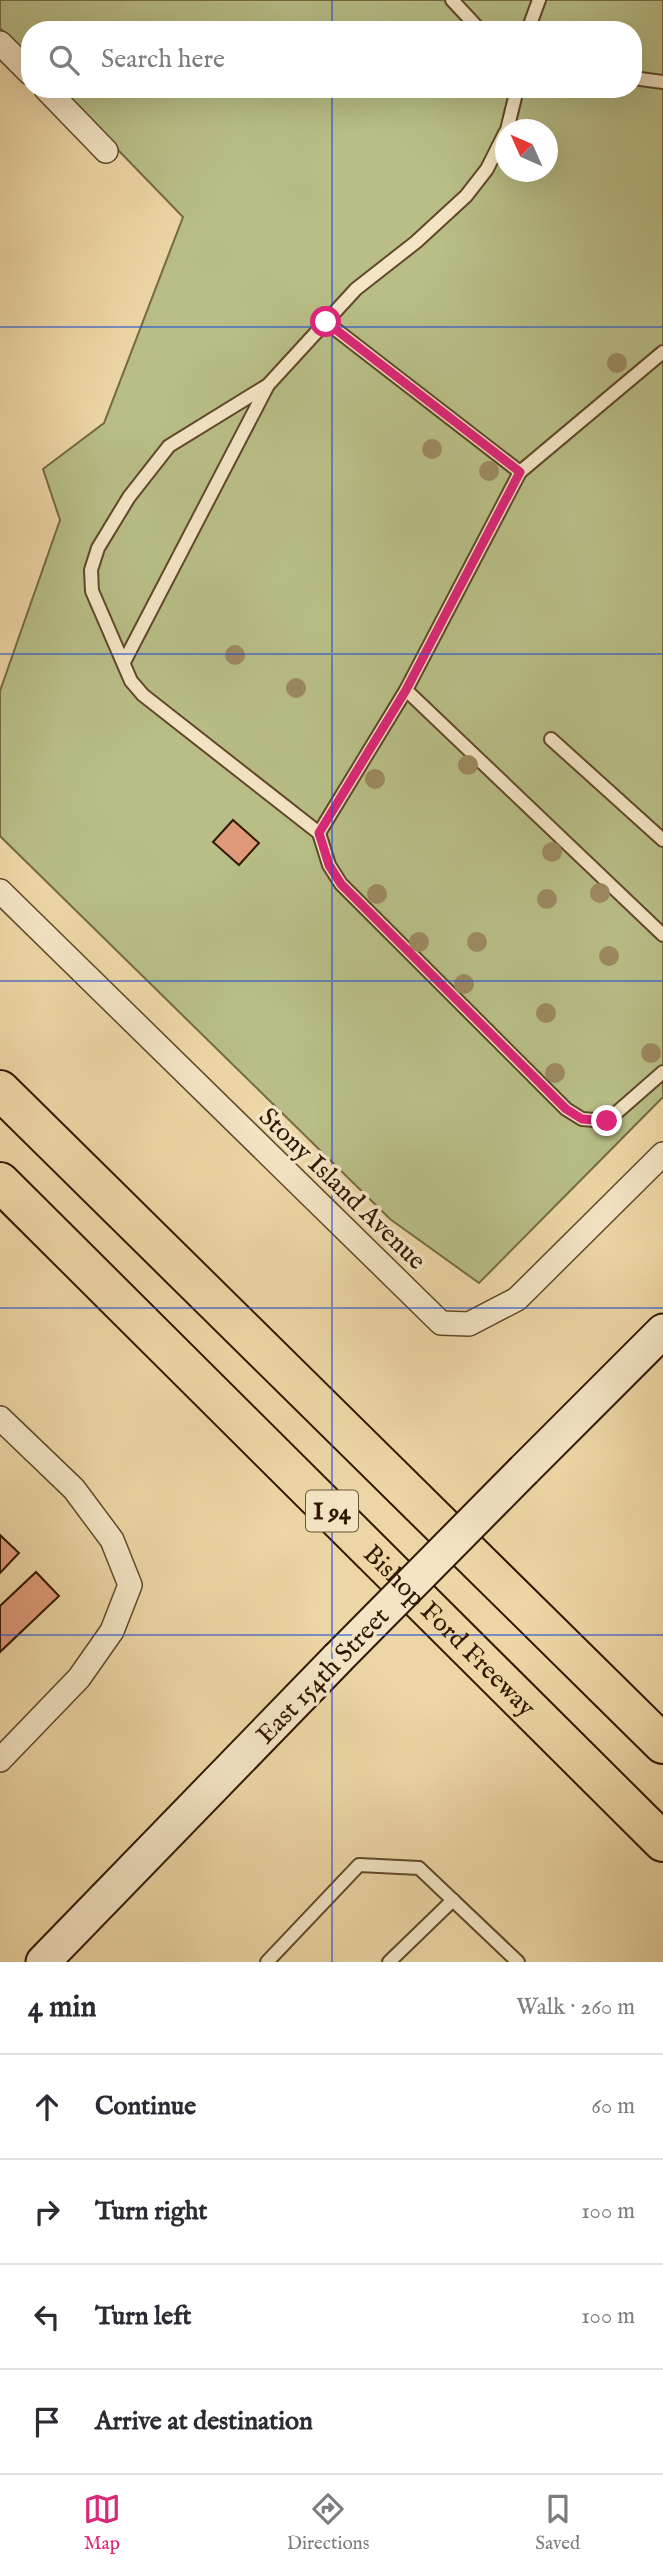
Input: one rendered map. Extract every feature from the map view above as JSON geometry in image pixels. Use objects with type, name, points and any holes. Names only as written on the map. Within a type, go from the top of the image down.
[{"type":"highway","name":"I 94","points":[[0,1090],[663,1744]]},
{"type":"highway","name":"Bishop Ford Freeway","points":[[0,1182],[663,1842]]},
{"type":"street","points":[[0,43],[21,64]]},
{"type":"street","points":[[55,98],[106,151]]},
{"type":"street","name":"Stony Island Avenue","points":[[0,891],[441,1323],[469,1324],[517,1299],[663,1154]]},
{"type":"street","name":"East 154th Street","points":[[43,1962],[338,1658],[663,1331]]},
{"type":"street","points":[[0,1418],[74,1489],[112,1540],[130,1584],[112,1631],[79,1678],[0,1760]]},
{"type":"lane","points":[[452,0],[472,21]]},
{"type":"lane","points":[[531,21],[539,0]]},
{"type":"lane","points":[[642,79],[663,82]]},
{"type":"lane","points":[[509,119],[515,98]]},
{"type":"lane","points":[[124,662],[268,385],[356,289],[416,242],[466,196],[487,169],[495,153]]},
{"type":"lane","points":[[326,322],[520,472]]},
{"type":"lane","points":[[319,833],[406,690],[520,472],[663,352]]},
{"type":"lane","points":[[268,385],[169,446],[129,497],[98,548],[91,570],[92,591],[104,624],[131,681],[143,695],[319,833],[329,865],[341,884],[566,1109],[582,1119],[607,1121],[663,1072]]},
{"type":"lane","points":[[406,690],[663,935]]},
{"type":"lane","points":[[551,739],[663,840]]},
{"type":"lane","points":[[267,1962],[359,1865],[419,1868],[518,1962]]},
{"type":"lane","points":[[389,1962],[453,1900]]},
{"type":"green space","points":[[0,0],[663,0],[663,1097],[479,1283],[390,1219],[0,836],[0,691],[60,520],[43,469],[104,423],[183,217],[68,98],[642,98],[642,21],[21,21],[21,50],[0,28]]},
{"type":"building","points":[[233,820],[259,843],[239,865],[213,842]]},
{"type":"building","points":[[0,1535],[19,1553],[0,1573]]},
{"type":"building","points":[[36,1572],[59,1596],[0,1652],[0,1606]]},
{"type":"route","points":[[326,322],[520,472],[406,690],[319,833],[323,848],[329,865],[341,884],[566,1109],[582,1119],[607,1121]]}]
